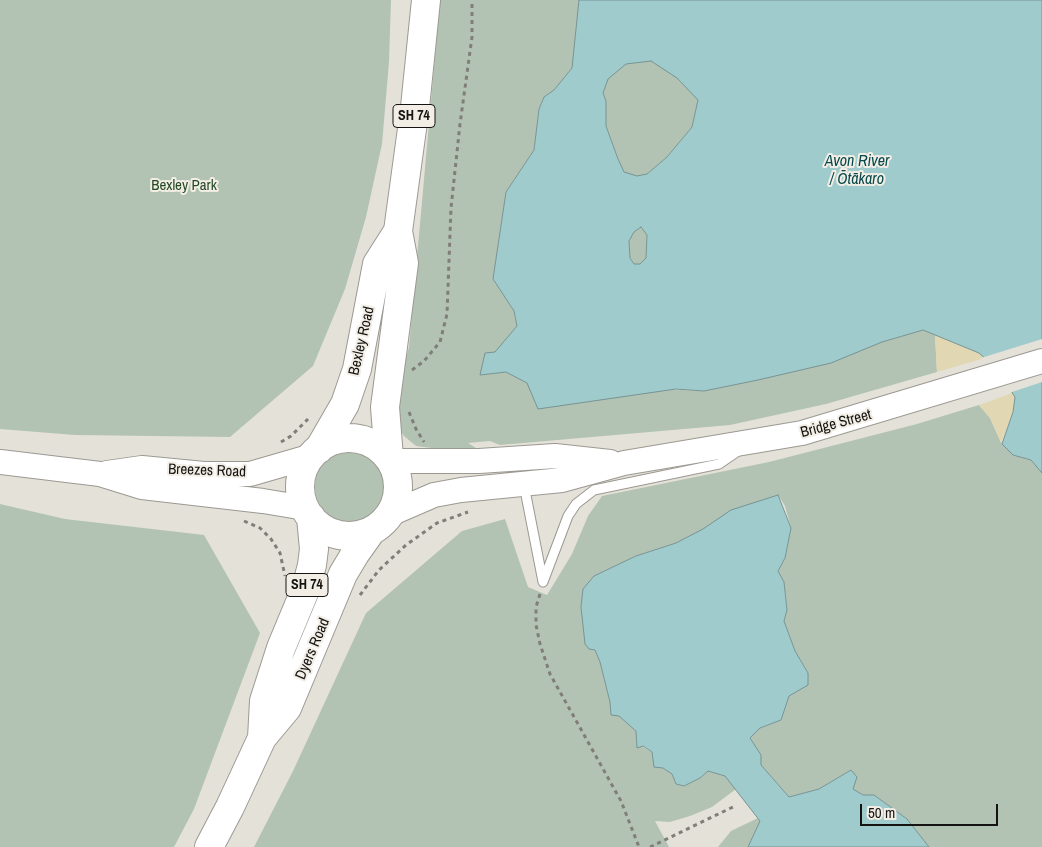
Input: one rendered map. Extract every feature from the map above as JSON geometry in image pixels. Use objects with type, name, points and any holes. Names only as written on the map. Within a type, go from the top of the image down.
[{"type":"highway","name":"Bexley Road","points":[[390,460],[385,407],[404,263],[398,231],[415,107],[426,0]]},
{"type":"highway","name":"Bexley Road","points":[[315,452],[345,404],[357,369],[377,264],[398,231]]},
{"type":"highway","points":[[315,452],[336,440],[356,438],[374,445],[390,460]]},
{"type":"highway","name":"SH 74","points":[[308,513],[302,500],[301,481],[303,472],[315,452]]},
{"type":"highway","name":"SH 74","points":[[381,522],[397,499],[398,482],[390,460]]},
{"type":"highway","points":[[308,513],[329,531],[339,535],[362,534],[381,522]]},
{"type":"highway","name":"Dyers Road","points":[[262,738],[264,700],[281,648],[306,588],[312,565],[308,513]]},
{"type":"highway","name":"Dyers Road","points":[[209,847],[262,738],[287,708],[354,554],[381,522]]},
{"type":"main road","name":"Bridge Street","points":[[381,522],[442,494],[461,490],[562,480],[624,463],[751,443],[829,426],[1042,361]]},
{"type":"main road","name":"Breezes Road","points":[[100,474],[142,468],[212,474],[250,474],[315,452]]},
{"type":"main road","name":"Bridge Street","points":[[390,460],[479,461],[555,456],[624,463]]},
{"type":"main road","name":"Breezes Road","points":[[0,462],[100,474],[142,487],[263,501],[308,513]]},
{"type":"lane","points":[[543,582],[568,516],[576,504],[594,490],[719,464],[751,443]]},
{"type":"lane","points":[[524,485],[543,582]]},
{"type":"path","points":[[407,372],[424,361],[440,342],[447,314],[451,208],[472,37],[472,0]]},
{"type":"path","points":[[408,408],[416,429],[422,438]]},
{"type":"path","points":[[276,444],[291,436],[312,414]]},
{"type":"path","points":[[368,585],[379,570],[406,545],[436,523]]},
{"type":"path","points":[[260,528],[280,552],[283,564]]},
{"type":"path","points":[[543,582],[536,607],[536,625],[550,674],[621,801],[639,847]]},
{"type":"path","points":[[650,847],[735,806]]},
{"type":"green space","name":"Bexley Park","points":[[0,0],[391,0],[389,62],[382,144],[366,217],[345,289],[313,366],[230,437],[75,435],[0,429]]},
{"type":"green space","points":[[440,0],[679,0],[577,19],[572,68],[554,90],[544,97],[539,109],[534,150],[506,192],[493,279],[514,311],[517,326],[480,375],[506,372],[528,383],[704,391],[923,330],[935,334],[937,372],[826,404],[730,425],[500,445],[490,441],[468,443],[476,448],[447,450],[416,446],[404,436],[399,428],[397,411],[401,377],[409,347]]},
{"type":"green space","points":[[633,42],[693,83],[698,100],[692,127],[667,157],[647,174],[637,177],[624,173],[618,159],[606,126],[606,101],[603,93],[605,78]]},
{"type":"green space","points":[[641,227],[647,235],[646,258],[640,264],[634,264],[630,258],[629,241],[634,232]]},
{"type":"green space","points":[[979,405],[990,418],[1002,444],[1013,455],[1031,460],[1042,473],[1042,847],[929,847],[907,819],[874,795],[863,796],[853,789],[851,770],[819,789],[789,797],[761,765],[761,755],[750,738],[760,728],[781,720],[789,696],[808,673],[795,651],[784,621],[787,610],[784,582],[778,571],[785,558],[791,528],[785,506],[778,495],[676,543],[636,556],[594,576],[581,607],[584,625],[600,662],[610,702],[611,714],[619,716],[637,731],[636,743],[653,753],[663,768],[672,774],[676,784],[684,786],[700,778],[708,771],[725,776],[736,789],[712,807],[690,816],[670,822],[655,821],[669,847],[254,847],[293,771],[366,613],[462,531],[505,519],[528,587],[547,595],[572,554],[588,516],[602,496],[769,462],[917,424]]},
{"type":"green space","points":[[350,452],[363,455],[375,462],[382,474],[385,487],[382,500],[375,512],[363,519],[350,522],[337,519],[325,512],[318,500],[315,487],[318,474],[325,462],[337,455]]},
{"type":"green space","points":[[0,504],[65,519],[204,535],[260,633],[194,809],[174,847],[0,847]]},
{"type":"green space","points":[[758,818],[760,821],[748,847],[718,847],[731,831]]},
{"type":"sand","points":[[935,334],[980,353],[985,358],[937,372]]},
{"type":"sand","points":[[1012,393],[1015,397],[1013,412],[1001,443],[990,418],[979,405]]},
{"type":"water","name":"Avon River / Ōtākaro","points":[[579,0],[1042,0],[1042,473],[1031,460],[1013,455],[1002,444],[1013,412],[1015,397],[996,368],[979,353],[923,330],[882,342],[831,363],[758,380],[704,391],[676,389],[538,409],[527,383],[506,372],[480,375],[485,353],[495,352],[517,326],[514,311],[493,279],[506,192],[534,150],[539,109],[544,97],[554,90],[572,68]],"holes":[[[651,61],[677,78],[698,100],[692,127],[667,157],[647,174],[637,176],[624,172],[618,159],[606,126],[606,101],[603,93],[608,79],[626,64]],[[641,227],[647,235],[646,258],[640,264],[634,264],[630,258],[629,241],[634,232]]]},
{"type":"water","points":[[778,495],[791,528],[785,558],[778,571],[784,582],[787,610],[784,621],[795,651],[808,673],[808,685],[789,696],[781,720],[760,728],[750,738],[761,755],[761,765],[789,797],[819,789],[851,770],[857,777],[853,789],[863,795],[874,795],[907,819],[929,847],[748,847],[760,821],[725,776],[708,771],[700,778],[684,786],[676,784],[672,774],[663,768],[654,767],[652,752],[643,746],[637,748],[636,731],[619,716],[611,715],[610,702],[600,662],[595,650],[589,649],[585,644],[581,607],[583,589],[594,576],[636,556],[676,543],[703,529],[731,510]]},
{"type":"pier","points":[[1042,339],[1042,382],[1009,393],[994,370],[981,358]]}]
